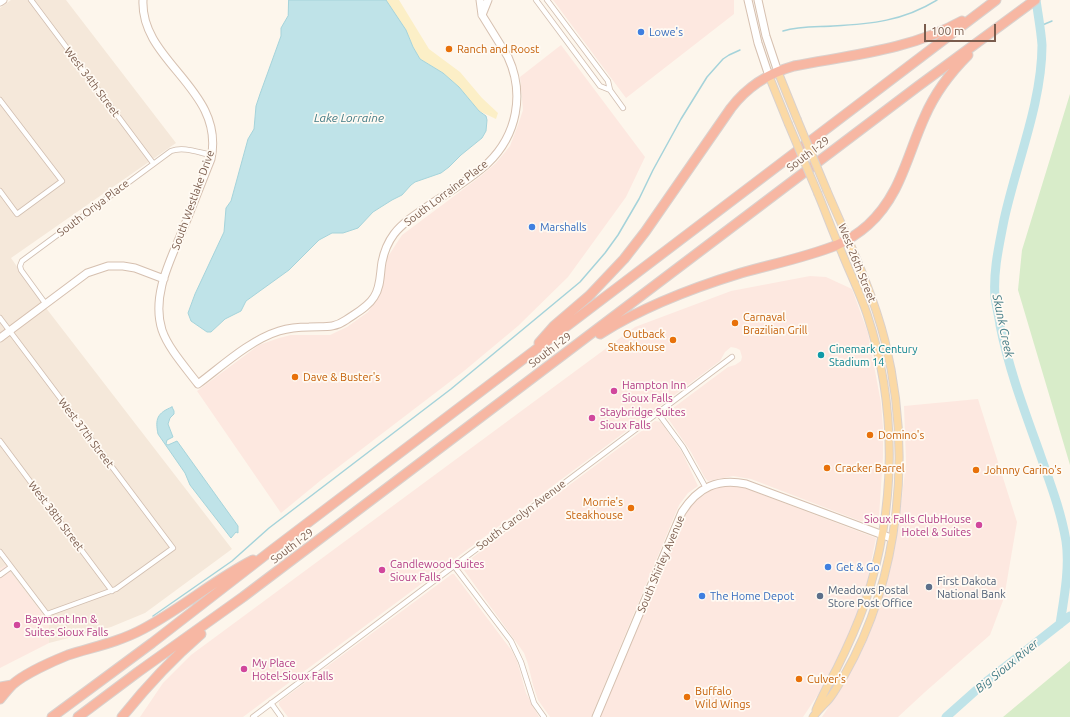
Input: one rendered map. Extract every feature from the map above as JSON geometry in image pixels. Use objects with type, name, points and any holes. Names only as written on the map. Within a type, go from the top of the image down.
[{"type":"highway","points":[[526,358],[548,332],[589,296],[624,259],[645,232],[731,108],[747,91],[768,76],[794,66],[891,48],[942,32],[996,0]]},
{"type":"highway","name":"South I-29","points":[[52,717],[152,643],[272,550],[996,0]]},
{"type":"highway","name":"South I-29","points":[[78,717],[138,672],[243,598],[864,127],[1035,0]]},
{"type":"highway","points":[[554,362],[622,321],[676,295],[838,245],[857,233],[873,219],[894,193],[925,117],[944,82],[972,50],[1008,20]]},
{"type":"highway","points":[[0,699],[12,685],[56,660],[121,639],[142,630],[171,613],[233,570],[272,550]]},
{"type":"highway","points":[[122,717],[142,692],[180,652],[243,598]]},
{"type":"highway","points":[[0,687],[12,685]]},
{"type":"main road","name":"West 26th Street","points":[[778,72],[876,311],[884,340],[894,390],[898,428],[899,471],[895,517],[887,561],[878,596],[862,638],[844,675],[830,698],[814,716]]},
{"type":"main road","name":"West 26th Street","points":[[768,76],[867,314],[875,342],[884,386],[888,428],[888,493],[882,534],[871,582],[860,616],[842,659],[822,694],[814,716]]},
{"type":"street","name":"West 34th Street","points":[[30,0],[153,163]]},
{"type":"street","name":"South Westlake Drive","points":[[143,0],[142,9],[146,24],[152,37],[200,100],[206,111],[213,135],[214,146],[212,155],[164,278],[160,300],[159,317],[168,343],[198,384]]},
{"type":"street","name":"South Lorraine Place","points":[[198,384],[250,345],[271,334],[290,328],[338,325],[366,306],[377,292],[385,252],[395,233],[408,221],[484,167],[503,144],[511,131],[515,118],[517,103],[516,85],[508,57],[482,15],[480,0]]},
{"type":"street","points":[[482,15],[488,0]]},
{"type":"street","points":[[536,0],[600,86],[610,90]]},
{"type":"street","points":[[547,0],[608,81],[610,90],[623,108]]},
{"type":"street","name":"West 26th Street","points":[[748,0],[758,43],[768,76]]},
{"type":"street","name":"West 26th Street","points":[[758,0],[768,41],[778,72]]},
{"type":"street","points":[[0,100],[62,181],[17,214],[0,191]]},
{"type":"street","name":"South Oriya Place","points":[[45,303],[21,270],[21,263],[166,154],[177,149],[212,155]]},
{"type":"street","points":[[0,338],[87,272],[108,266],[123,266],[135,268],[164,278]]},
{"type":"street","name":"West 37th Street","points":[[0,318],[173,548],[119,588],[112,590]]},
{"type":"street","name":"South Carolyn Avenue","points":[[253,717],[732,357]]},
{"type":"street","points":[[658,413],[684,450],[706,488]]},
{"type":"street","name":"West 38th Street","points":[[0,442],[112,590]]},
{"type":"street","name":"South Shirley Avenue","points":[[596,717],[682,512],[688,504],[706,488],[722,482],[737,482],[746,484],[891,538]]},
{"type":"street","points":[[0,552],[47,614],[112,590]]},
{"type":"street","points":[[454,566],[515,648],[534,703],[544,717]]},
{"type":"street","points":[[0,575],[11,567]]},
{"type":"street","points":[[271,703],[282,717]]},
{"type":"shaded area","points":[[11,0],[66,0],[176,143],[11,258],[46,308],[232,549],[145,613],[111,627],[49,643],[49,622],[5,566],[0,569],[0,8]]},
{"type":"shaded area","points":[[553,0],[734,0],[734,14],[626,98]]},
{"type":"shaded area","points":[[561,45],[645,157],[626,197],[568,277],[518,326],[464,371],[320,481],[281,513],[197,391],[259,345],[291,335],[330,335],[347,327],[368,312],[382,290],[387,258],[402,235],[481,176],[496,163],[510,146],[523,110],[520,77]]},
{"type":"shaded area","points":[[810,276],[826,277],[852,289],[868,333],[881,403],[883,428],[883,457],[879,516],[876,521],[872,523],[860,521],[751,479],[733,476],[708,481],[705,478],[691,452],[665,414],[728,367],[741,361],[742,357],[740,350],[731,347],[725,352],[720,361],[243,717],[140,717],[163,683],[191,655],[635,327],[731,291]]},
{"type":"shaded area","points":[[978,399],[1017,522],[1004,598],[990,635],[898,717],[822,717],[844,683],[890,560],[898,530],[906,462],[904,406]]},
{"type":"shaded area","points":[[655,421],[661,422],[682,452],[698,486],[688,493],[679,505],[591,717],[550,717],[538,700],[524,653],[461,566]]},
{"type":"shaded area","points":[[731,485],[742,487],[876,538],[865,592],[850,633],[819,693],[803,717],[600,717],[686,514],[692,504],[708,492],[717,487]]},
{"type":"shaded area","points":[[5,565],[49,622],[49,643],[0,668],[0,569]]},
{"type":"shaded area","points":[[454,574],[512,651],[517,661],[526,693],[539,717],[288,717],[279,705],[279,702]]},
{"type":"green space","points":[[1070,94],[1070,465],[1018,290],[1022,250]]},
{"type":"green space","points":[[1070,661],[1070,717],[1003,717]]},
{"type":"sand","points":[[386,0],[399,0],[429,49],[460,72],[482,98],[498,113],[496,119],[479,111],[459,87],[443,73],[420,59],[406,30]]},
{"type":"water","name":"Lake Lorraine","points":[[289,0],[386,0],[406,30],[420,59],[443,73],[459,87],[479,111],[486,116],[486,131],[482,138],[449,167],[441,173],[415,182],[402,195],[373,212],[358,228],[343,233],[332,233],[319,240],[289,270],[246,301],[241,311],[225,319],[211,332],[207,332],[191,321],[188,313],[195,294],[224,232],[226,208],[231,201],[248,139],[254,129],[256,106],[281,36],[281,28],[288,16]]},
{"type":"water","points":[[172,407],[174,414],[170,418],[168,424],[173,437],[167,440],[166,444],[168,445],[177,441],[238,526],[238,533],[236,532],[231,538],[190,485],[185,473],[158,434],[158,417],[167,409]]},
{"type":"waterway","points":[[783,31],[801,27],[860,24],[886,20],[912,13],[937,0]]},
{"type":"waterway","name":"Skunk Creek","points":[[1036,0],[1042,45],[1038,89],[1028,133],[1004,220],[997,258],[995,300],[1013,375],[1055,497],[1064,530],[1067,551],[1067,572],[1060,624]]},
{"type":"waterway","points":[[1040,26],[1052,21]]},
{"type":"waterway","points":[[153,616],[232,561],[269,528],[451,389],[580,282],[605,253],[618,235],[639,199],[681,119],[707,77],[723,59],[740,50]]},
{"type":"waterway","name":"Big Sioux River","points":[[946,717],[982,685],[1070,616]]},
{"type":"place","name":"Lowe's","points":[[641,32]]},
{"type":"place","name":"Ranch and Roost","points":[[449,49]]},
{"type":"place","name":"Marshalls","points":[[532,227]]},
{"type":"place","name":"Carnaval Brazilian Grill","points":[[735,323]]},
{"type":"place","name":"Outback Steakhouse","points":[[673,340]]},
{"type":"place","name":"Cinemark Century Stadium 14","points":[[821,355]]},
{"type":"place","name":"Dave & Buster's","points":[[295,377]]},
{"type":"place","name":"Hampton Inn Sioux Falls","points":[[614,391]]},
{"type":"place","name":"Staybridge Suites Sioux Falls","points":[[592,418]]},
{"type":"place","name":"Domino's","points":[[870,435]]},
{"type":"place","name":"Cracker Barrel","points":[[827,468]]},
{"type":"place","name":"Johnny Carino's","points":[[976,470]]},
{"type":"place","name":"Morrie's Steakhouse","points":[[631,508]]},
{"type":"place","name":"Sioux Falls ClubHouse Hotel & Suites","points":[[979,525]]},
{"type":"place","name":"Get & Go","points":[[828,567]]},
{"type":"place","name":"Candlewood Suites Sioux Falls","points":[[382,570]]},
{"type":"place","name":"First Dakota National Bank","points":[[929,587]]},
{"type":"place","name":"The Home Depot","points":[[702,596]]},
{"type":"place","name":"Meadows Postal Store Post Office","points":[[820,596]]},
{"type":"place","name":"Baymont Inn & Suites Sioux Falls","points":[[17,625]]},
{"type":"place","name":"My Place Hotel-Sioux Falls","points":[[244,669]]},
{"type":"place","name":"Culver's","points":[[799,679]]},
{"type":"place","name":"Buffalo Wild Wings","points":[[687,697]]}]
